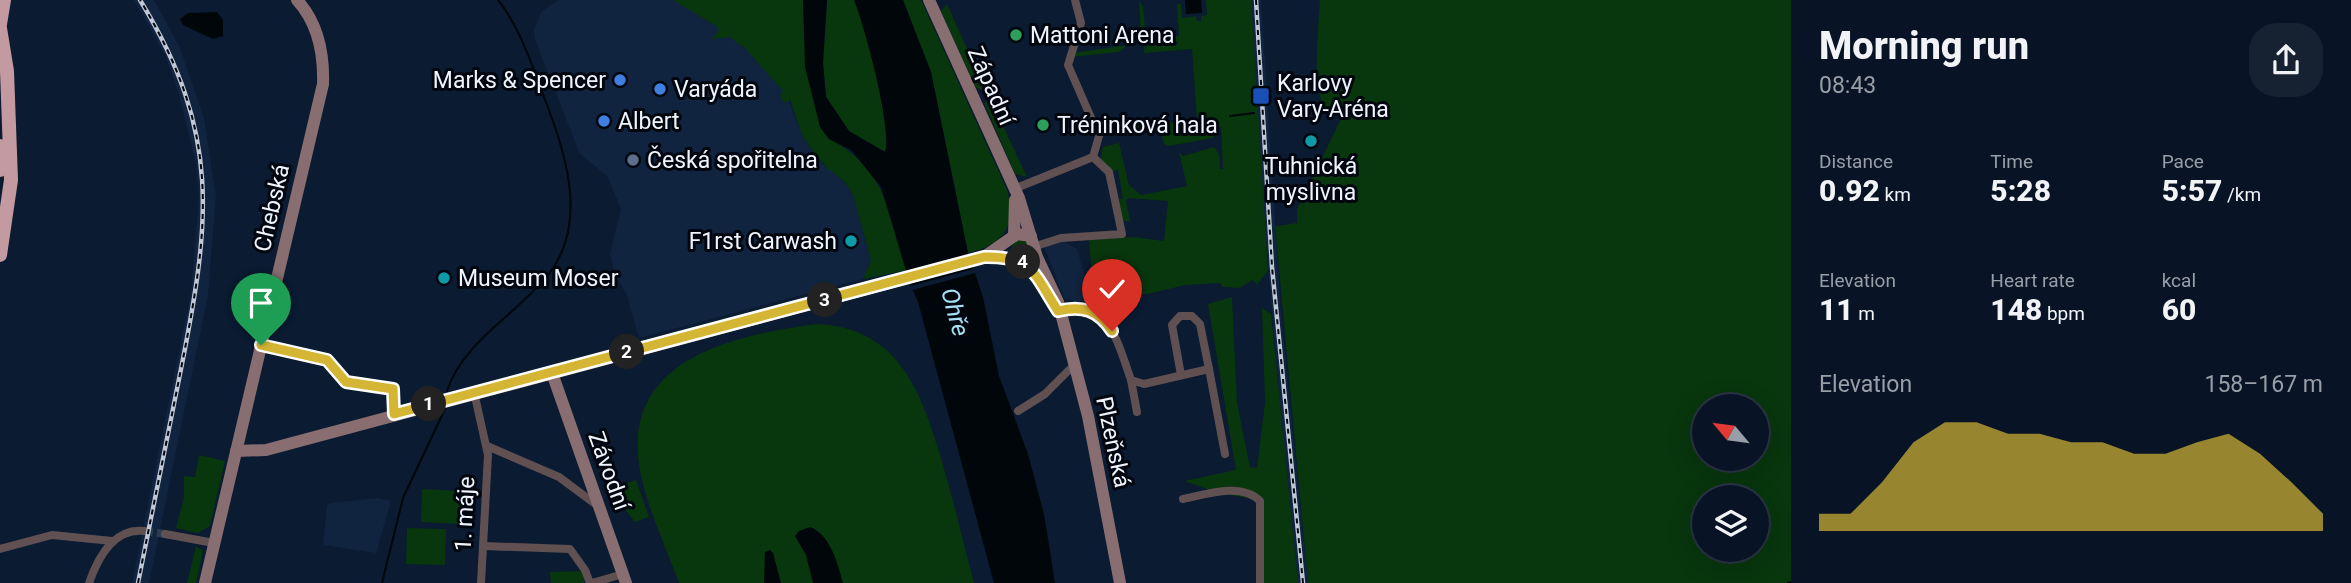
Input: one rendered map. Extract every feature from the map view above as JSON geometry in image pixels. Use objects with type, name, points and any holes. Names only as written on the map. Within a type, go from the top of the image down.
[{"type":"highway","points":[[0,255],[11,180],[8,89],[0,26],[4,0]]},
{"type":"highway","points":[[0,60],[8,89]]},
{"type":"highway","points":[[0,146],[0,170]]},
{"type":"street","name":"Západní","points":[[929,0],[1014,189],[1034,244]]},
{"type":"street","points":[[1075,0],[1081,23],[1068,65],[1099,136],[1093,157]]},
{"type":"street","name":"Chebská","points":[[205,583],[323,84],[320,43],[300,4]]},
{"type":"street","points":[[1014,189],[1093,157]]},
{"type":"street","points":[[1034,244],[1061,238],[1126,235],[1109,172],[1093,157]]},
{"type":"street","name":"Západní","points":[[1012,238],[1016,224],[1014,189]]},
{"type":"street","points":[[237,445],[263,444],[296,434],[394,414],[882,285],[984,257],[1022,233],[1034,244]]},
{"type":"street","points":[[1012,238],[1008,249],[1017,260]]},
{"type":"street","points":[[984,257],[1029,259],[1034,244]]},
{"type":"street","name":"Plzeňská","points":[[1034,244],[1054,293],[1088,416],[1120,583]]},
{"type":"street","name":"Plzeňská","points":[[1017,260],[1038,275],[1058,311]]},
{"type":"street","name":"Plzeňská","points":[[1058,311],[1080,307],[1095,312],[1106,322],[1118,342],[1131,380],[1137,412]]},
{"type":"street","points":[[1181,374],[1172,325],[1181,316],[1192,316],[1200,324],[1225,454]]},
{"type":"street","points":[[261,345],[327,360],[346,382],[393,389],[394,414]]},
{"type":"street","points":[[1018,411],[1045,394],[1073,366]]},
{"type":"street","name":"Plzeňská","points":[[1131,380],[1143,384],[1209,369]]},
{"type":"street","name":"Závodní","points":[[551,373],[624,578]]},
{"type":"street","name":"1. máje","points":[[474,392],[487,446],[481,583]]},
{"type":"street","name":"1. máje","points":[[487,446],[559,477],[599,507]]},
{"type":"street","points":[[1183,499],[1223,491],[1248,494],[1260,501],[1260,583]]},
{"type":"street","points":[[89,583],[97,564],[112,541],[127,531],[145,531]]},
{"type":"street","points":[[165,534],[214,543]]},
{"type":"street","points":[[0,549],[52,535],[112,541]]},
{"type":"street","points":[[483,546],[570,549],[591,583],[624,578]]},
{"type":"shaded area","points":[[134,0],[154,0],[180,48],[204,118],[216,196],[208,295],[149,583],[132,583],[191,293],[199,196],[196,163],[178,91],[165,55]]},
{"type":"shaded area","points":[[559,0],[685,0],[711,14],[784,87],[802,135],[819,160],[844,181],[853,195],[871,260],[863,279],[639,338],[627,295],[615,275],[610,254],[621,209],[607,176],[580,154],[535,40],[534,31],[541,12]]},
{"type":"shaded area","points":[[1251,0],[1261,0],[1281,313],[1308,583],[1298,583],[1279,394],[1262,192]]},
{"type":"shaded area","points":[[1061,240],[1077,249],[1092,299],[1077,302],[1064,298],[1044,246]]},
{"type":"shaded area","points":[[377,498],[391,501],[376,553],[323,545],[327,506],[331,503]]},
{"type":"green space","points":[[673,0],[803,0],[829,139],[848,150],[874,178],[890,211],[907,270],[859,280],[863,279],[871,260],[853,195],[844,181],[827,168],[812,150],[802,135],[790,100],[784,103],[780,95],[783,91],[742,45],[731,37],[712,39],[719,30],[716,26]]},
{"type":"green space","points":[[827,0],[854,0],[865,31],[882,100],[885,152],[849,131],[826,97],[823,63]]},
{"type":"green space","points":[[903,0],[921,0],[1007,190],[1010,214],[1005,232],[991,245],[968,253],[931,72]]},
{"type":"green space","points":[[1139,0],[1143,7],[1146,38],[1179,36],[1177,4],[1181,4],[1182,18],[1196,16],[1197,21],[1201,21],[1201,16],[1207,15],[1206,0],[1251,0],[1268,270],[1257,285],[1253,280],[1239,288],[1223,287],[1220,283],[1186,285],[1147,294],[1094,297],[1089,240],[1134,237],[1164,241],[1168,201],[1129,198],[1126,200],[1130,221],[1122,221],[1118,199],[1123,199],[1118,170],[1109,172],[1100,161],[1103,147],[1119,143],[1129,185],[1141,195],[1187,186],[1179,152],[1183,156],[1214,147],[1219,154],[1220,169],[1223,169],[1221,127],[1216,127],[1213,138],[1169,146],[1164,144],[1160,130],[1153,127],[1105,135],[1106,131],[1144,124],[1197,121],[1192,49],[1144,53],[1145,42],[1161,46],[1177,45],[1178,42],[1141,38]]},
{"type":"green space","points":[[1320,0],[1791,0],[1791,583],[1308,583],[1275,226],[1297,223],[1297,209],[1341,119],[1339,113],[1322,112],[1317,79]]},
{"type":"green space","points":[[947,4],[985,89],[975,87],[941,11]]},
{"type":"green space","points":[[1128,45],[1119,52],[1072,57],[1074,53]]},
{"type":"green space","points":[[991,100],[1027,177],[1015,174],[984,103]]},
{"type":"green space","points":[[1021,239],[1027,242],[1030,248],[1027,254],[1021,257],[1015,254],[1012,248],[1015,242]]},
{"type":"green space","points":[[1232,297],[1237,402],[1250,468],[1257,467],[1265,403],[1262,308],[1271,314],[1298,583],[1262,583],[1263,500],[1222,494],[1184,481],[1236,470],[1208,304]]},
{"type":"green space","points":[[816,324],[844,328],[867,337],[886,350],[902,367],[925,409],[933,433],[974,583],[679,583],[652,513],[640,471],[638,433],[647,402],[665,378],[689,360],[719,346],[751,336]]},
{"type":"green space","points":[[199,455],[225,461],[210,526],[198,533],[176,528],[184,498],[184,476],[195,477]]},
{"type":"green space","points":[[636,480],[649,517],[635,522],[626,511],[617,487]]},
{"type":"green space","points":[[422,489],[460,491],[459,524],[421,522]]},
{"type":"green space","points":[[407,528],[446,529],[445,565],[406,564]]},
{"type":"green space","points":[[196,546],[203,551],[196,583],[187,583]]},
{"type":"green space","points":[[584,571],[584,583],[551,583],[550,572]]},
{"type":"water","name":"Ohře","points":[[803,0],[827,0],[823,63],[826,97],[849,131],[885,152],[885,122],[881,101],[854,0],[903,0],[931,72],[968,253],[983,297],[999,376],[1028,454],[1044,514],[1055,583],[994,583],[918,302],[910,284],[881,187],[851,150],[829,139],[820,127],[805,67]]},
{"type":"water","points":[[1185,0],[1201,0],[1202,13],[1186,14]]},
{"type":"water","points":[[217,12],[223,20],[223,36],[213,39],[183,25],[180,19],[188,13]]},
{"type":"water","points":[[810,527],[828,543],[843,583],[813,583],[806,555],[795,536],[799,531]]},
{"type":"water","points":[[770,550],[781,583],[764,583],[765,552]]},
{"type":"pier","points":[[977,268],[979,272],[909,291],[907,287]]},
{"type":"waterway","points":[[447,391],[454,374],[477,343],[548,275],[561,253],[568,230],[571,206],[569,182],[557,132],[522,42],[498,0]]},
{"type":"waterway","points":[[1230,116],[1254,113]]},
{"type":"waterway","points":[[382,583],[403,498],[446,407]]},
{"type":"tunnel","points":[[145,531],[165,534]]},
{"type":"railway","points":[[138,583],[191,317],[202,223],[202,180],[197,137],[185,94],[166,48],[140,0]]},
{"type":"railway","points":[[1256,0],[1272,267],[1303,583]]},
{"type":"place","name":"Mattoni Arena","points":[[1016,35]]},
{"type":"place","name":"Marks & Spencer","points":[[620,80]]},
{"type":"place","name":"Varyáda","points":[[660,89]]},
{"type":"place","name":"Karlovy Vary-Aréna","points":[[1261,96]]},
{"type":"place","name":"Albert","points":[[604,121]]},
{"type":"place","name":"Tréninková hala","points":[[1043,125]]},
{"type":"place","name":"Tuhnická myslivna","points":[[1311,141]]},
{"type":"place","name":"Česká spořitelna","points":[[633,160]]},
{"type":"place","name":"F1rst Carwash","points":[[851,241]]},
{"type":"place","name":"Museum Moser","points":[[444,278]]},
{"type":"route","points":[[261,345],[327,360],[346,382],[393,389],[394,414],[984,257],[1008,256],[1028,265],[1038,275],[1058,311],[1080,307],[1095,312],[1112,331]]}]
